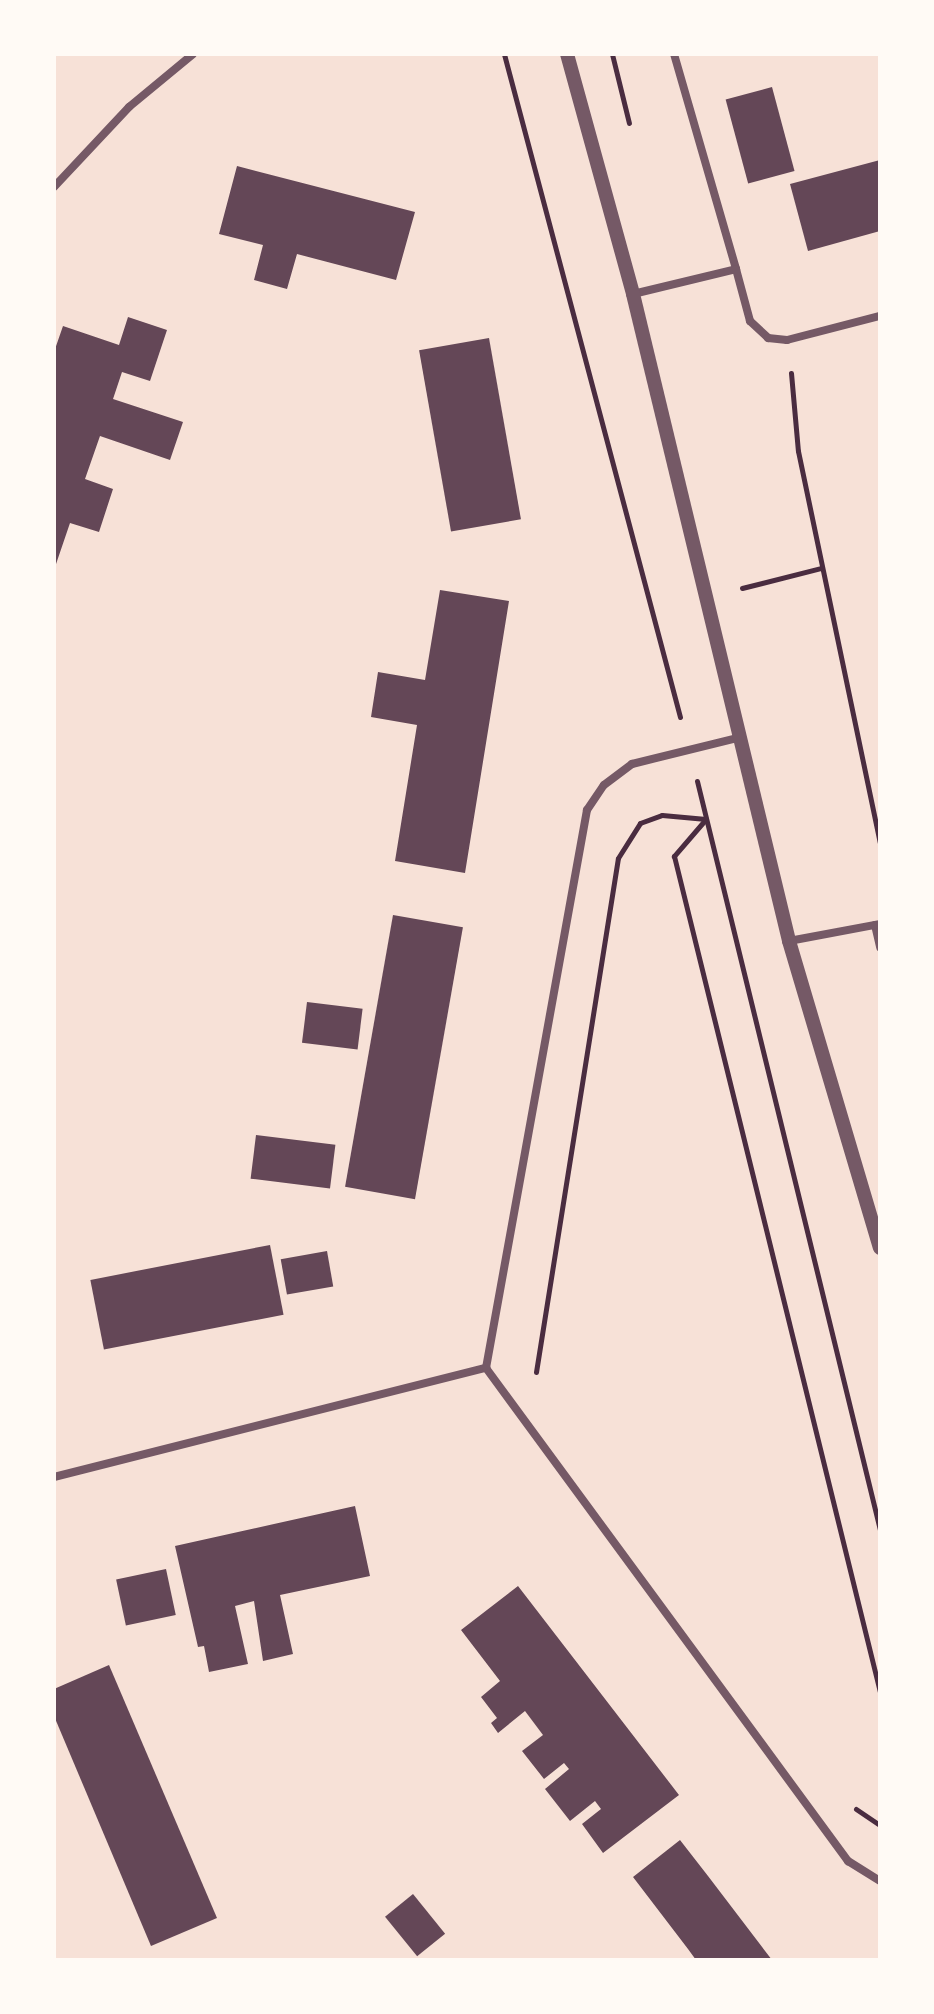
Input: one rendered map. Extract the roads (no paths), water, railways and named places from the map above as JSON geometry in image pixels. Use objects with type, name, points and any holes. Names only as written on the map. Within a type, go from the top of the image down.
[{"type":"street","points":[[54,187],[129,107],[193,54]]},
{"type":"street","points":[[567,54],[633,294],[737,738],[789,941],[880,1248]]},
{"type":"street","points":[[674,54],[750,321],[768,338],[787,340],[880,316]]},
{"type":"street","points":[[633,294],[736,269]]},
{"type":"street","points":[[737,738],[689,747],[632,764],[604,785],[587,810],[486,1368],[848,1861],[880,1881]]},
{"type":"street","points":[[789,941],[877,924],[880,947]]},
{"type":"street","points":[[54,1477],[486,1368]]}]
